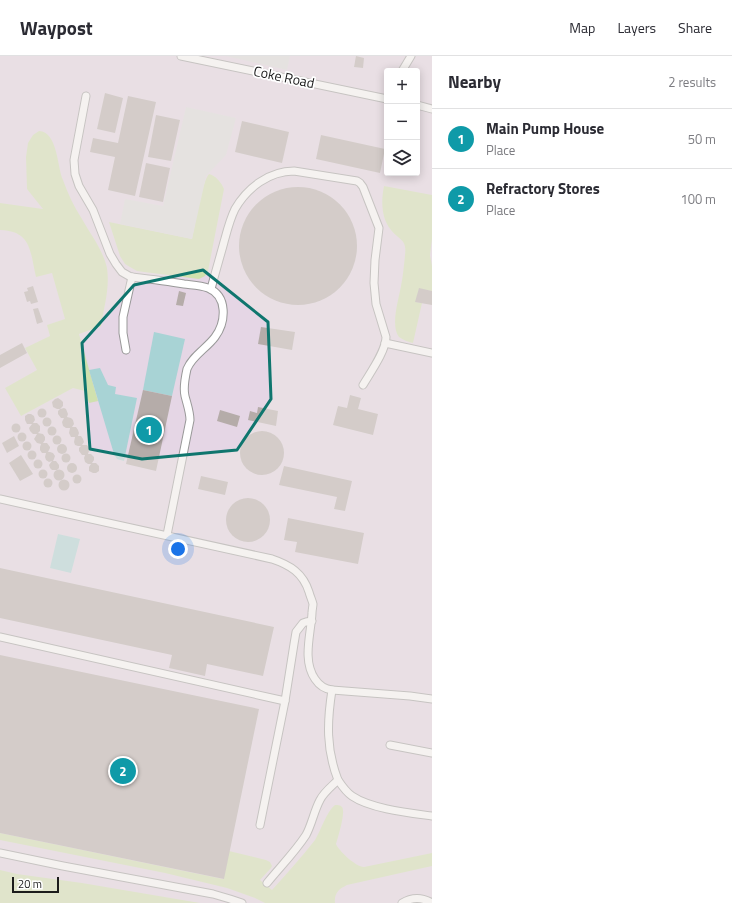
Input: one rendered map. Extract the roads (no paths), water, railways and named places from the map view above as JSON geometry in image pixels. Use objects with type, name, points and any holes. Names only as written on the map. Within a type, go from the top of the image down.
[{"type":"lane","name":"Coke Road","points":[[181,56],[384,98]]},
{"type":"lane","points":[[404,68],[411,56]]},
{"type":"lane","points":[[86,96],[74,160],[75,174],[79,186],[93,210],[113,259],[122,272],[129,276],[211,289],[218,294],[222,301],[222,323],[214,338],[189,364],[184,383],[184,392],[190,420],[167,535]]},
{"type":"lane","points":[[420,106],[432,109]]},
{"type":"lane","points":[[211,289],[232,217],[242,199],[256,185],[274,175],[289,171],[309,172],[357,181],[363,187],[379,228],[374,283],[376,304],[386,337],[382,352],[363,385]]},
{"type":"lane","points":[[126,350],[123,333],[123,317],[132,277]]},
{"type":"lane","points":[[385,343],[432,353]]},
{"type":"lane","points":[[0,499],[167,535],[272,559],[286,564],[302,577],[313,604],[308,653],[310,670],[320,685],[332,690],[432,699]]},
{"type":"lane","points":[[260,825],[285,701],[296,632],[303,623],[312,621]]},
{"type":"lane","points":[[0,637],[285,701]]},
{"type":"lane","points":[[332,690],[328,720],[329,743],[338,780],[342,786],[349,794],[358,800],[392,809],[432,816]]},
{"type":"lane","points":[[390,745],[432,752]]},
{"type":"lane","points":[[267,883],[303,839],[311,825],[320,800],[338,780]]},
{"type":"lane","points":[[0,853],[213,894],[242,903]]},
{"type":"lane","points":[[402,903],[408,899],[418,898],[432,903]]},
{"type":"water","points":[[154,332],[185,339],[172,396],[143,390]]},
{"type":"water","points":[[100,368],[108,385],[116,387],[115,394],[137,398],[124,461],[117,459],[114,454],[89,370]]},
{"type":"water","points":[[58,534],[80,539],[71,573],[50,568]]},
{"type":"place","name":"Main Pump House","points":[[149,430]]},
{"type":"place","name":"Refractory Stores","points":[[123,771]]}]
